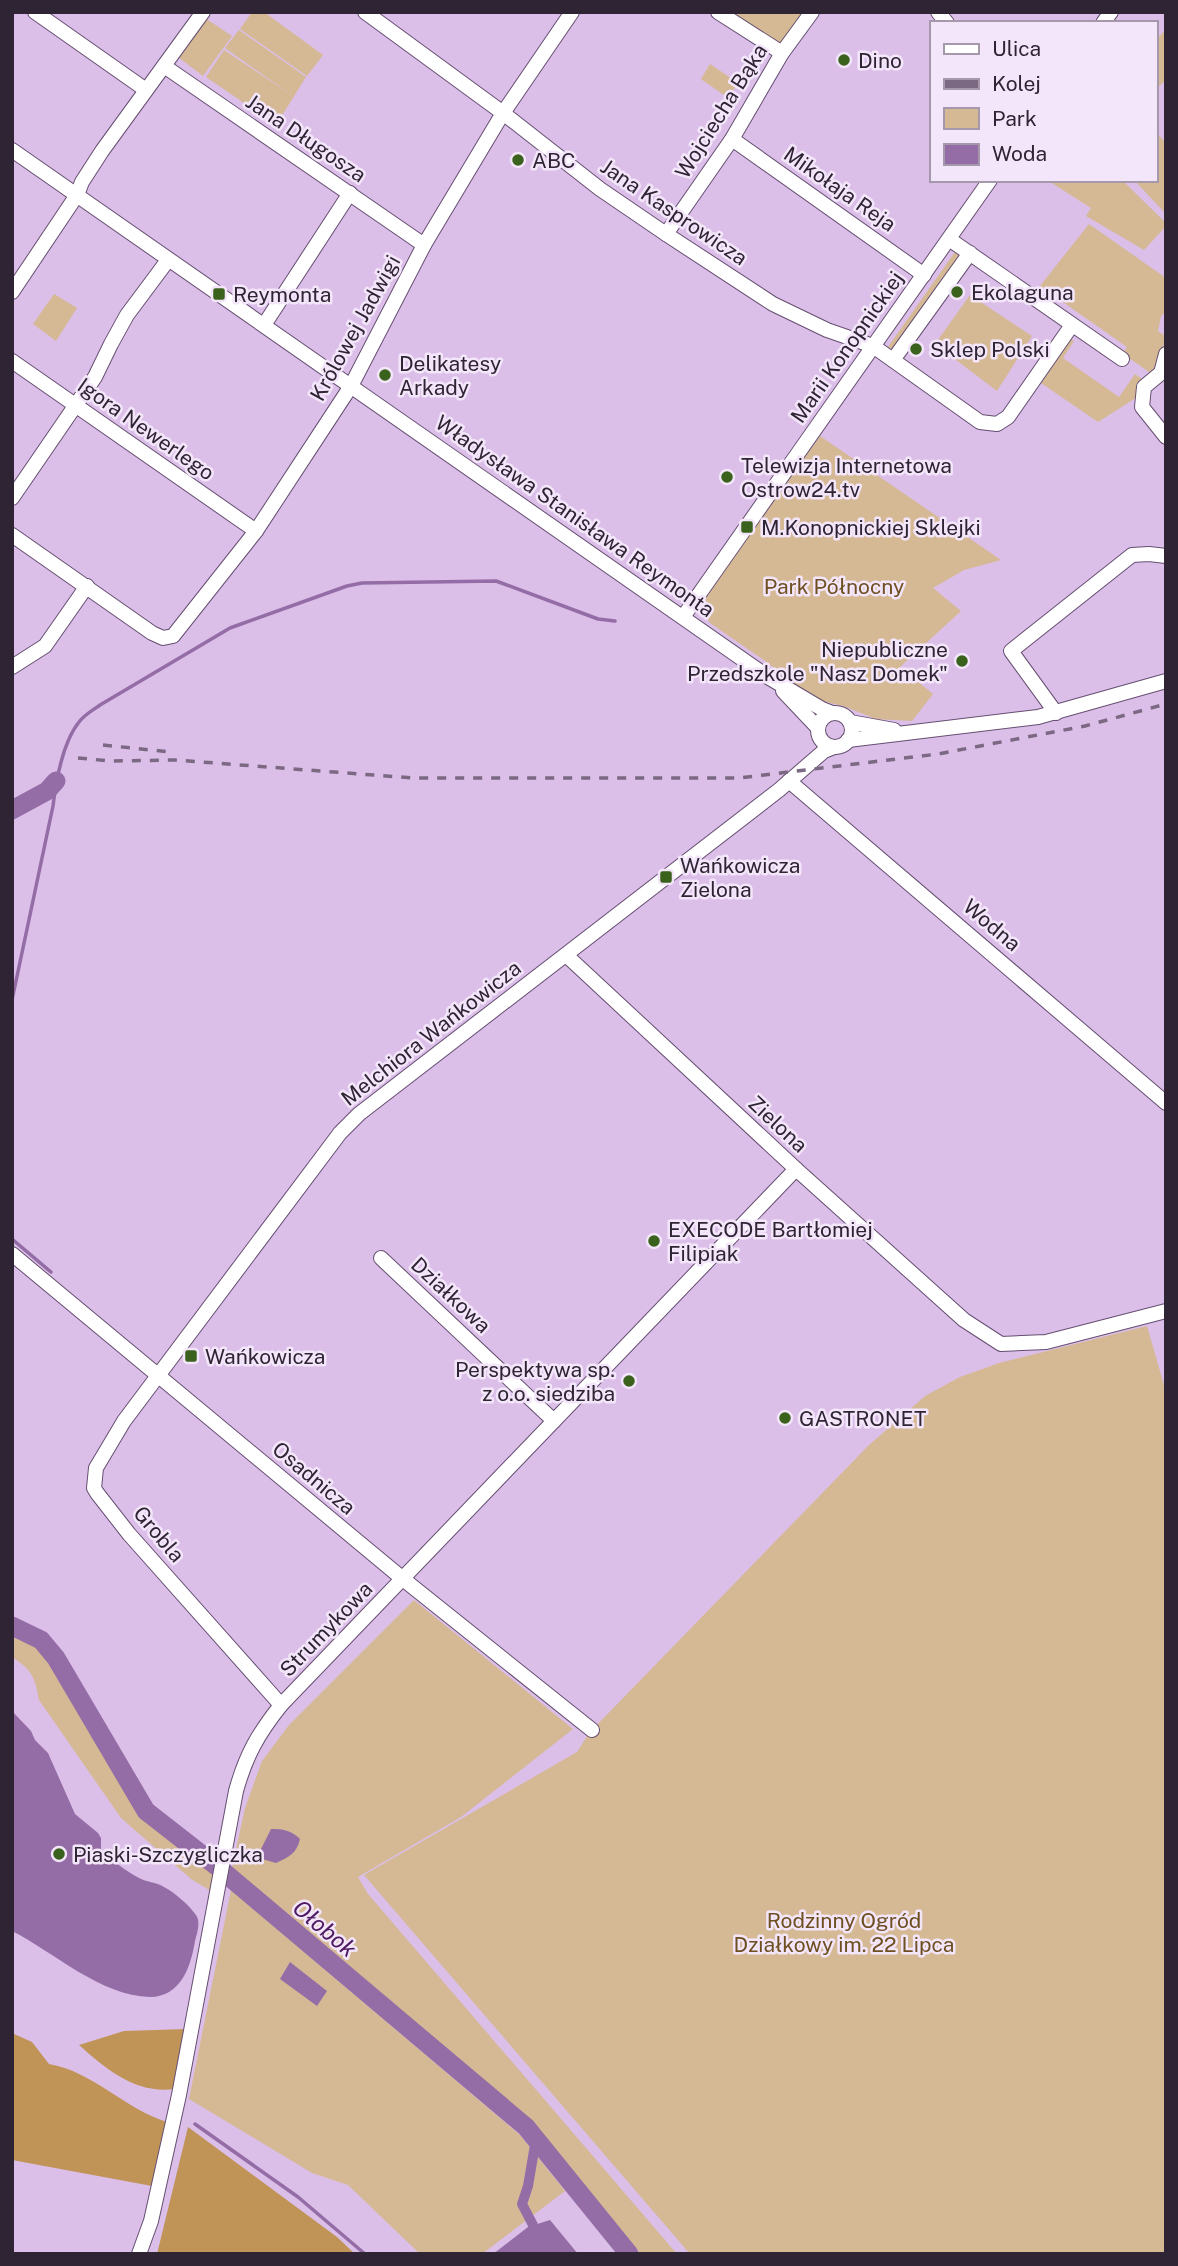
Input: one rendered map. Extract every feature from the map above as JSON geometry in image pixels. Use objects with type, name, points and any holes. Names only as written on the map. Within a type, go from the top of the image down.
[{"type":"street","points":[[35,12],[146,90]]},
{"type":"street","points":[[12,292],[77,195],[102,151],[203,12]]},
{"type":"street","name":"Jana Kasprowicza","points":[[365,12],[503,113],[600,189],[666,234],[773,304],[827,330],[873,346],[980,422],[997,424],[1008,417],[1072,325]]},
{"type":"street","name":"Królowej Jadwigi","points":[[87,586],[152,633],[163,638],[173,636],[256,531],[351,386],[424,244],[503,113],[572,12]]},
{"type":"street","points":[[718,12],[782,53]]},
{"type":"street","name":"Wojciecha Bąka","points":[[666,234],[732,139],[782,53],[812,12]]},
{"type":"street","name":"Jana Długosza","points":[[164,66],[424,244]]},
{"type":"street","name":"Mikołaja Reja","points":[[732,139],[924,275]]},
{"type":"street","name":"Władysława Stanisława Reymonta","points":[[12,150],[768,677],[832,713]]},
{"type":"street","name":"Marii Konopnickiej","points":[[683,617],[989,182]]},
{"type":"street","points":[[264,325],[350,193]]},
{"type":"street","points":[[949,239],[1122,359]]},
{"type":"street","points":[[892,360],[970,253]]},
{"type":"street","points":[[12,498],[77,406],[127,316],[168,260]]},
{"type":"street","points":[[1166,354],[1161,373],[1144,387],[1142,407],[1166,438]]},
{"type":"street","name":"Igora Newerlego","points":[[12,361],[256,531]]},
{"type":"street","points":[[12,535],[87,586],[46,646],[12,667]]},
{"type":"street","points":[[1056,713],[1011,651],[1132,555],[1166,556]]},
{"type":"street","name":"Władysława Stanisława Reymonta","points":[[768,677],[818,731]]},
{"type":"street","name":"Melchiora Wańkowicza","points":[[158,1376],[340,1133],[359,1114],[789,781],[824,751],[841,743],[1056,713],[1166,681]]},
{"type":"street","points":[[832,713],[843,715],[850,722],[852,730],[841,743],[824,743],[818,731],[822,718],[832,713]]},
{"type":"street","name":"Melchiora Wańkowicza","points":[[850,722],[909,732]]},
{"type":"street","name":"Melchiora Wańkowicza","points":[[789,781],[818,731]]},
{"type":"street","name":"Wodna","points":[[789,781],[1166,1102]]},
{"type":"street","name":"Zielona","points":[[566,955],[964,1320],[1001,1344],[1046,1342],[1166,1311]]},
{"type":"street","name":"Strumykowa","points":[[139,2254],[151,2221],[180,2095],[242,1770],[258,1734],[281,1705],[796,1168]]},
{"type":"street","name":"Osadnicza","points":[[12,1254],[403,1579],[592,1730]]},
{"type":"street","name":"Działkowa","points":[[381,1258],[554,1421]]},
{"type":"street","name":"Grobla","points":[[158,1376],[100,1460],[93,1488],[130,1534],[281,1705]]},
{"type":"green space","points":[[252,12],[264,12],[323,55],[307,76],[240,29]]},
{"type":"green space","points":[[724,12],[808,12],[781,50]]},
{"type":"green space","points":[[205,18],[232,36],[203,76],[178,57]]},
{"type":"green space","points":[[1166,29],[1166,80],[1157,88],[1157,39]]},
{"type":"green space","points":[[239,30],[306,77],[276,125],[206,77],[224,50],[293,96],[225,48]]},
{"type":"green space","points":[[710,64],[738,83],[728,98],[701,79]]},
{"type":"green space","points":[[1157,133],[1166,143],[1166,214],[1136,182],[1157,182]]},
{"type":"green space","points":[[1050,182],[1124,182],[1166,226],[1144,250],[1086,216],[1091,208]]},
{"type":"green space","points":[[1089,224],[1166,278],[1166,311],[1161,316],[1158,331],[1165,336],[1160,365],[1152,374],[1123,354],[1127,347],[1040,286]]},
{"type":"green space","points":[[957,249],[963,253],[894,352],[888,347]]},
{"type":"green space","points":[[54,294],[77,308],[56,341],[33,324]]},
{"type":"green space","points":[[970,295],[1032,336],[997,391],[935,344]]},
{"type":"green space","points":[[1070,339],[1074,341],[1063,358],[1119,397],[1135,374],[1145,381],[1139,396],[1098,422],[1041,383]]},
{"type":"green space","name":"Park Północny","points":[[820,436],[1001,560],[964,570],[933,588],[961,611],[900,667],[933,694],[912,721],[876,719],[843,706],[809,698],[768,663],[710,623],[703,612],[704,600]]},
{"type":"green space","name":"Rodzinny Ogród Działkowy im. 22 Lipca","points":[[1147,1326],[1166,1392],[1166,2254],[690,2254],[364,1875],[577,1752],[589,1733],[868,1446],[925,1396],[960,1377],[999,1363]]},
{"type":"green space","points":[[414,1600],[573,1729],[461,1817],[358,1877],[368,1894],[677,2254],[641,2254],[526,2116],[232,1868],[245,1808],[262,1761],[289,1725]]},
{"type":"green space","points":[[12,1637],[38,1646],[144,1815],[213,1870],[211,1891],[191,1879],[121,1818],[39,1700],[32,1675],[12,1657]]},
{"type":"green space","points":[[231,1890],[520,2135],[565,2191],[482,2254],[420,2254],[348,2185],[312,2173],[189,2099]]},
{"type":"shaded area","points":[[187,2029],[174,2089],[160,2090],[134,2084],[111,2071],[79,2045],[124,2031]]},
{"type":"shaded area","points":[[12,2033],[32,2042],[49,2064],[80,2074],[137,2108],[167,2122],[152,2186],[12,2160]]},
{"type":"shaded area","points":[[188,2127],[337,2237],[355,2254],[157,2254]]},
{"type":"water","name":"Piaski-Szczygliczka","points":[[12,1711],[48,1753],[75,1814],[98,1833],[101,1849],[134,1875],[172,1892],[196,1915],[198,1928],[191,1960],[183,1978],[170,1992],[150,1997],[114,1989],[79,1972],[12,1931]]},
{"type":"water","points":[[271,1829],[287,1831],[300,1839],[292,1854],[276,1863],[262,1859],[261,1849]]},
{"type":"water","points":[[290,1962],[327,1991],[317,2006],[280,1979]]},
{"type":"water","points":[[550,2220],[578,2254],[493,2254],[528,2227]]},
{"type":"waterway","points":[[12,1000],[61,762],[73,730],[86,715],[100,705],[230,628],[362,583],[496,581],[598,619],[615,621]]},
{"type":"waterway","points":[[12,810],[47,791],[56,781]]},
{"type":"waterway","points":[[12,1239],[51,1272]]},
{"type":"waterway","name":"Ołobok","points":[[12,1626],[41,1640],[56,1658],[146,1811],[219,1868],[526,2127],[629,2254]]},
{"type":"waterway","points":[[195,2124],[298,2197],[365,2254]]},
{"type":"waterway","points":[[533,2225],[522,2204],[536,2139]]},
{"type":"railway","points":[[78,758],[111,761],[175,760],[413,778],[739,778],[938,754],[1085,726],[1166,704]]},
{"type":"railway","points":[[103,745],[170,752]]},
{"type":"place","name":"Dino","points":[[844,60]]},
{"type":"place","name":"ABC","points":[[518,160]]},
{"type":"place","name":"Ekolaguna","points":[[957,292]]},
{"type":"place","name":"Reymonta","points":[[219,294]]},
{"type":"place","name":"Sklep Polski","points":[[916,349]]},
{"type":"place","name":"Delikatesy Arkady","points":[[385,375]]},
{"type":"place","name":"Telewizja Internetowa Ostrow24.tv","points":[[727,477]]},
{"type":"place","name":"M.Konopnickiej Sklejki","points":[[747,527]]},
{"type":"place","name":"Niepubliczne Przedszkole \"Nasz Domek\"","points":[[962,661]]},
{"type":"place","name":"Wańkowicza Zielona","points":[[666,877]]},
{"type":"place","name":"EXECODE Bartłomiej Filipiak","points":[[654,1241]]},
{"type":"place","name":"Wańkowicza","points":[[191,1356]]},
{"type":"place","name":"Perspektywa sp. z o.o. siedziba","points":[[629,1381]]},
{"type":"place","name":"GASTRONET","points":[[785,1418]]},
{"type":"place","name":"Piaski-Szczygliczka","points":[[59,1854]]}]
